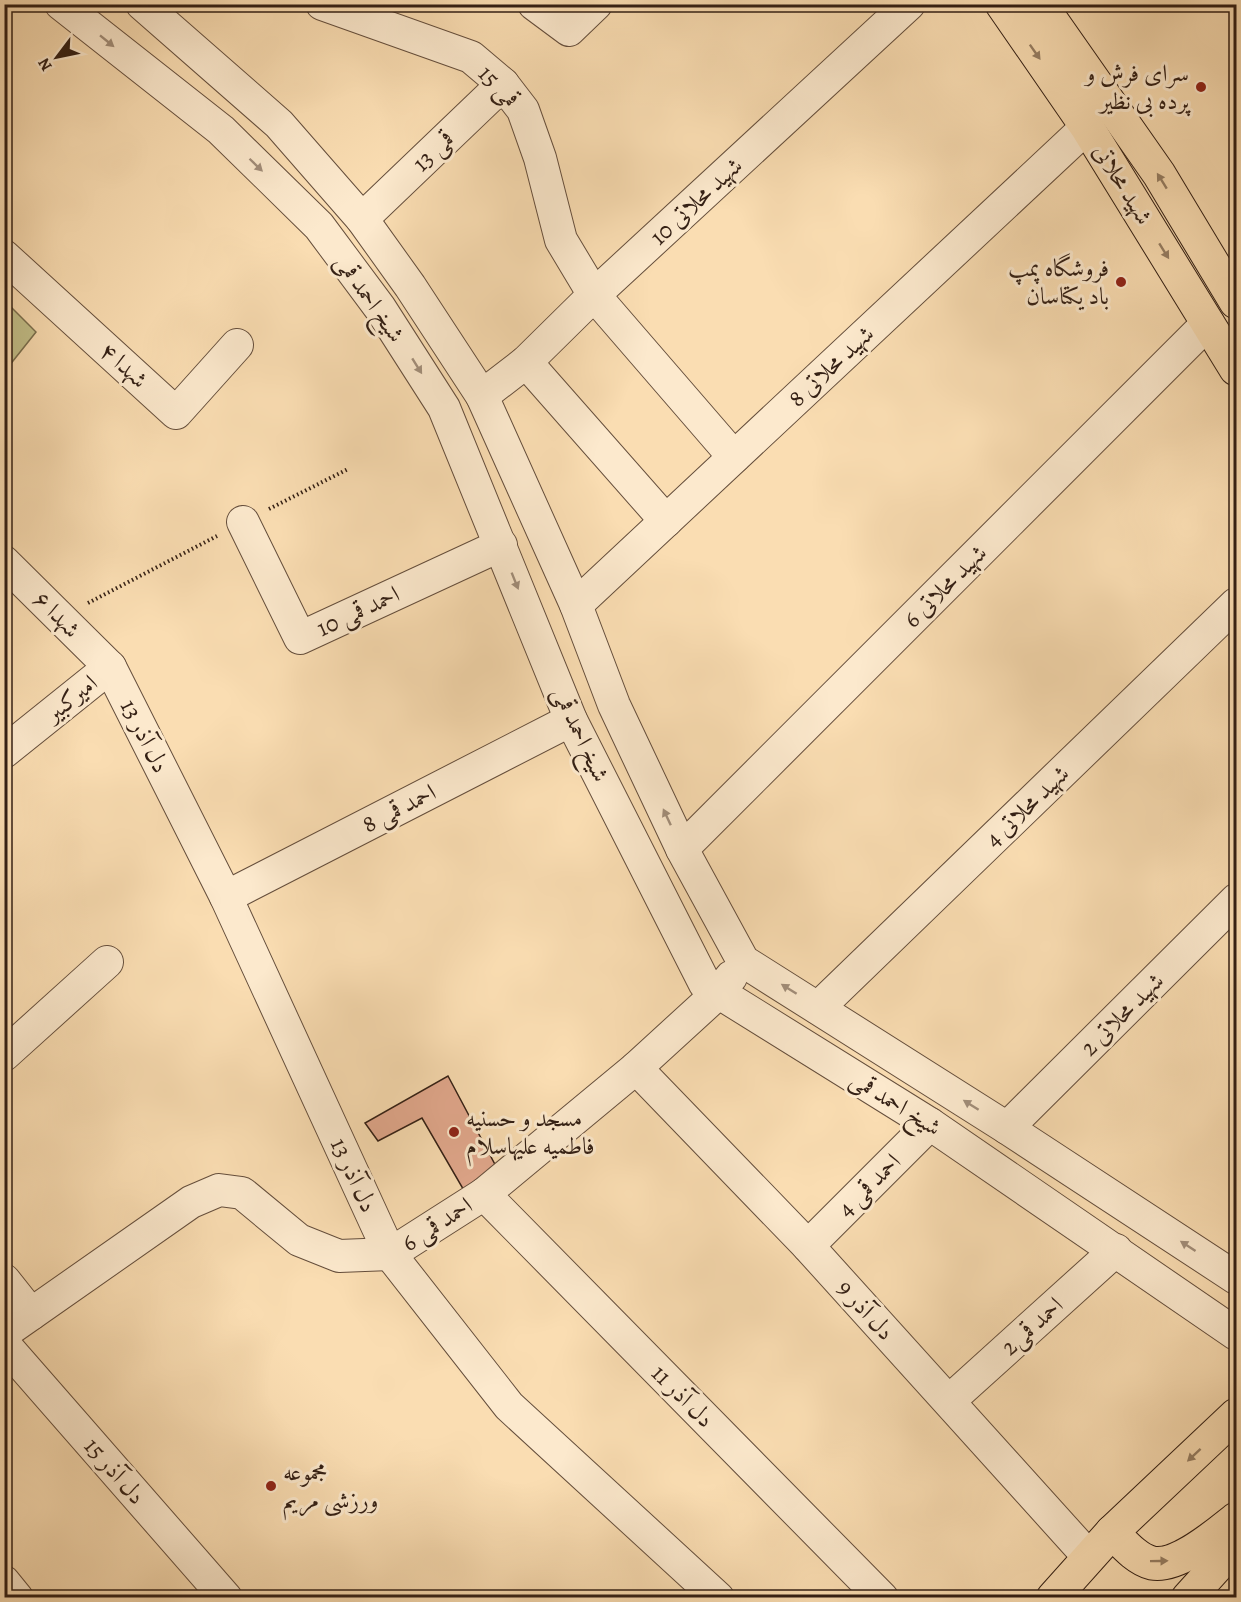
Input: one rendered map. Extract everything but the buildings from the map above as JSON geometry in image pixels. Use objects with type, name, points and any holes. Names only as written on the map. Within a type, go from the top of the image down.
[{"type":"main road","name":"شهید محلاتی","points":[[1002,4],[1087,127],[1236,369]]},
{"type":"main road","name":"شهید محلاتی","points":[[1040,4],[1159,174],[1236,302]]},
{"type":"main road","points":[[1053,1598],[1112,1532],[1236,1415]]},
{"type":"main road","points":[[1112,1532],[1132,1552],[1152,1563],[1175,1560],[1199,1547],[1236,1519]]},
{"type":"main road","points":[[1188,1598],[1236,1545]]},
{"type":"street","name":"شیخ احمد قمی","points":[[61,4],[221,130],[319,226],[380,308],[444,408],[571,720],[705,984],[930,1124],[1236,1334]]},
{"type":"street","name":"شیخ احمد قمی","points":[[142,4],[279,124],[362,219],[410,286],[482,396],[576,605],[614,705],[682,849],[743,961],[1007,1128],[1236,1278]]},
{"type":"street","name":"قمی 15","points":[[322,4],[471,57],[504,84],[523,110],[540,158],[561,240],[594,295],[734,457]]},
{"type":"street","points":[[534,4],[569,30],[596,4]]},
{"type":"street","name":"شهید محلاتی 10","points":[[482,396],[526,362],[594,295],[909,4]]},
{"type":"street","name":"قمی 13","points":[[362,219],[504,84]]},
{"type":"street","name":"شهید محلاتی 8","points":[[576,605],[1087,127]]},
{"type":"street","name":"شهدا ۴","points":[[4,256],[176,413],[237,345]]},
{"type":"street","points":[[380,308],[410,286]]},
{"type":"street","name":"شهید محلاتی 6","points":[[682,849],[1208,323]]},
{"type":"street","points":[[526,362],[666,520]]},
{"type":"street","name":"احمد قمی 10","points":[[243,522],[300,638],[501,545]]},
{"type":"street","name":"شهدا ۶","points":[[4,561],[110,667]]},
{"type":"street","name":"شهید محلاتی 4","points":[[818,1008],[1236,604]]},
{"type":"street","name":"امیرکبیر","points":[[4,752],[110,667]]},
{"type":"street","name":"دل آذر 13","points":[[110,667],[226,897],[390,1254],[509,1406],[718,1598]]},
{"type":"street","name":"احمد قمی 8","points":[[226,897],[571,720]]},
{"type":"street","name":"شهید محلاتی 2","points":[[1007,1128],[1236,900]]},
{"type":"street","name":"احمد قمی 6","points":[[4,1333],[191,1202],[219,1190],[242,1193],[299,1240],[339,1256],[390,1254],[484,1194],[636,1068],[718,993],[743,961]]},
{"type":"street","points":[[4,1055],[106,962]]},
{"type":"street","name":"دل آذر 9","points":[[636,1068],[808,1246],[1089,1557]]},
{"type":"street","name":"احمد قمی 4","points":[[808,1246],[930,1124]]},
{"type":"street","name":"دل آذر 11","points":[[484,1194],[882,1598]]},
{"type":"street","name":"احمد قمی2","points":[[949,1401],[1116,1250]]},
{"type":"street","points":[[4,1280],[32,1314]]},
{"type":"street","name":"دل آذر 15","points":[[4,1344],[226,1598]]},
{"type":"street","points":[[4,1582],[17,1598]]},
{"type":"path","points":[[61,618],[348,469]]},
{"type":"shaded area","points":[[5,301],[36,332],[5,371]]},
{"type":"place","name":"سرای فرش و پرده بی نظیر","points":[[1201,87]]},
{"type":"place","name":"فروشگاه پمپ باد یکتاسان","points":[[1121,282]]},
{"type":"place","name":"مسجد و حسنیه فاطمیه علیهاسلام","points":[[454,1132]]},
{"type":"place","name":"مجموعه ورزشی مریم","points":[[271,1486]]}]
